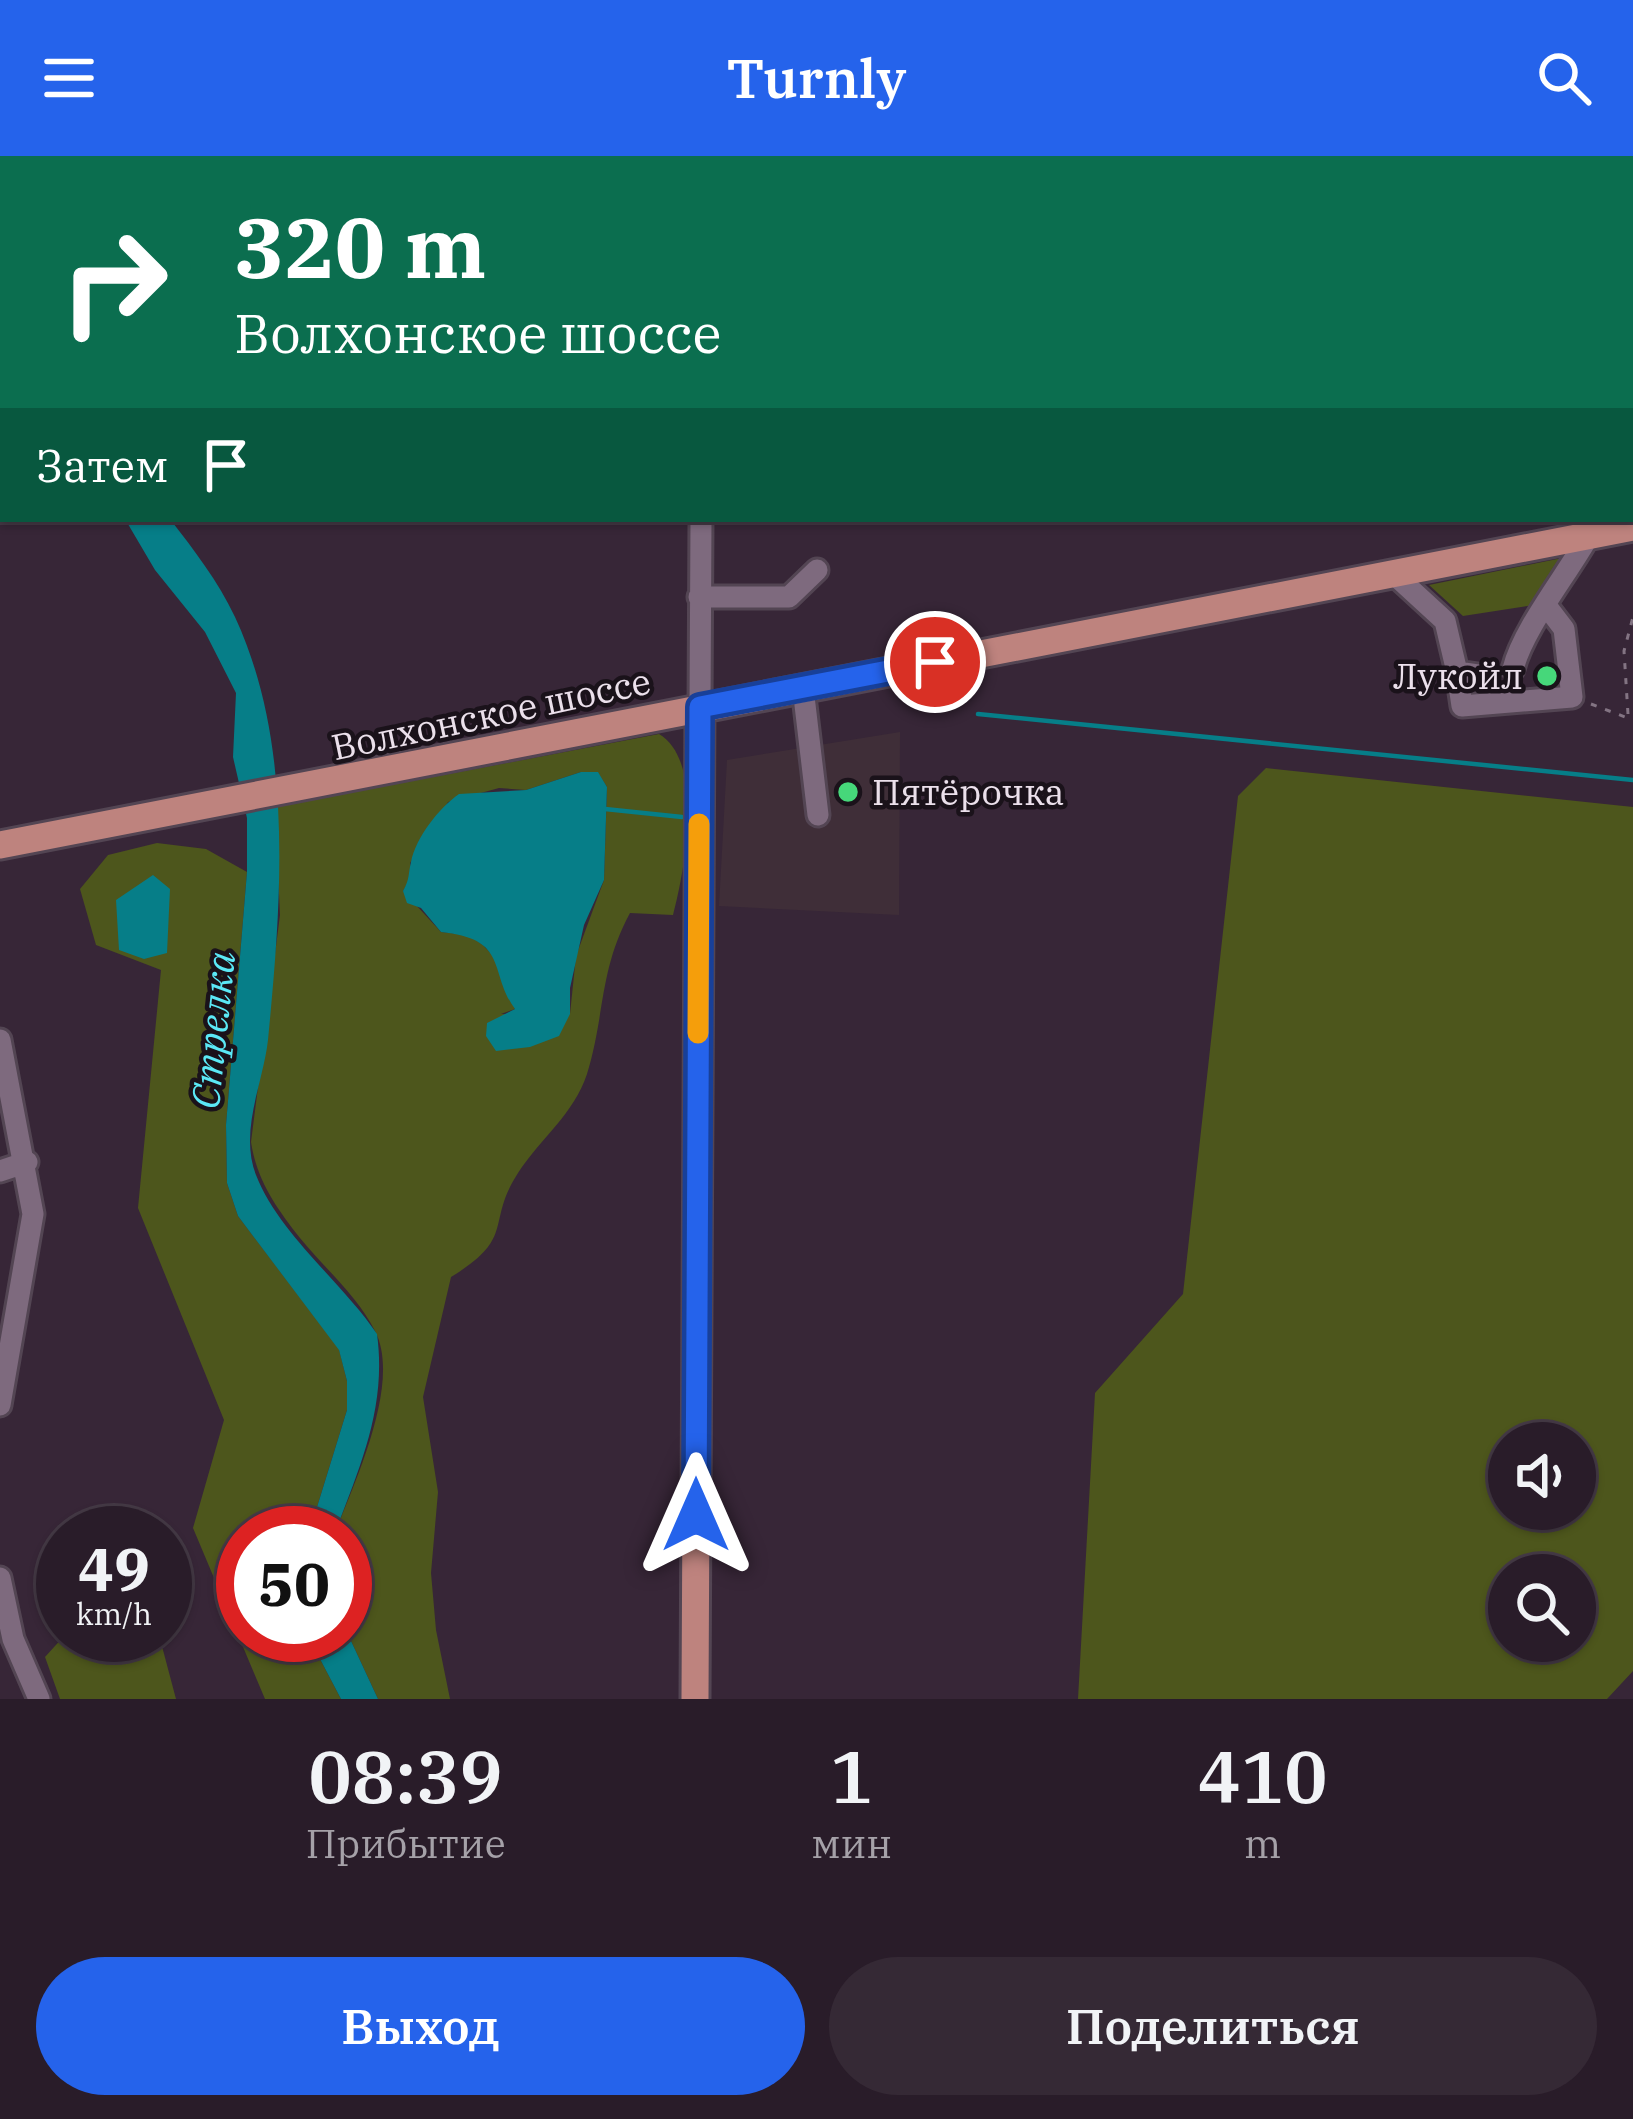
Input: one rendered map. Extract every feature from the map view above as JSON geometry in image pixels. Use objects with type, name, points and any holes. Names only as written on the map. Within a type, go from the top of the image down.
[{"type":"main road","name":"Волхонское шоссе","points":[[0,845],[290,793],[700,707],[1633,527]]},
{"type":"main road","points":[[695,1699],[700,707]]},
{"type":"street","points":[[700,707],[701,522]]},
{"type":"street","points":[[1517,701],[1513,670],[1525,633],[1548,608],[1588,537]]},
{"type":"street","points":[[699,597],[789,597],[817,570]]},
{"type":"street","points":[[1396,576],[1445,621],[1467,674],[1462,706],[1573,697],[1564,629],[1548,608]]},
{"type":"street","points":[[802,688],[818,815]]},
{"type":"street","points":[[0,1040],[27,1162],[33,1214],[0,1405]]},
{"type":"street","points":[[0,1171],[27,1162]]},
{"type":"street","points":[[0,1578],[13,1639],[39,1699]]},
{"type":"path","points":[[1633,617],[1624,651],[1628,713],[1633,720]]},
{"type":"path","points":[[1583,703],[1628,713]]},
{"type":"shaded area","points":[[900,732],[899,915],[719,906],[727,760]]},
{"type":"green space","points":[[1567,557],[1534,605],[1463,616],[1429,585]]},
{"type":"green space","points":[[659,734],[682,767],[688,818],[673,915],[630,913],[613,954],[581,1088],[508,1190],[493,1240],[451,1277],[423,1397],[438,1492],[431,1573],[436,1630],[450,1699],[378,1699],[361,1662],[372,1662],[372,1506],[346,1506],[379,1405],[382,1353],[359,1306],[276,1204],[258,1169],[251,1142],[280,915],[275,807]],"holes":[[[581,772],[598,773],[607,787],[604,880],[576,956],[570,1014],[501,1014],[515,1009],[499,962],[469,935],[441,932],[403,891],[412,876],[410,863],[448,802],[499,788],[526,790]]]},
{"type":"green space","points":[[1266,768],[1633,807],[1633,1671],[1607,1699],[1078,1699],[1095,1393],[1183,1294],[1238,796]]},
{"type":"green space","points":[[157,843],[206,849],[247,872],[226,1125],[227,1183],[238,1216],[339,1349],[347,1381],[347,1410],[317,1506],[216,1506],[216,1583],[193,1528],[224,1420],[138,1208],[161,970],[96,945],[80,889],[108,855]]},
{"type":"green space","points":[[47,1662],[166,1662],[176,1699],[60,1699]]},
{"type":"green space","points":[[249,1662],[322,1662],[341,1699],[265,1699]]},
{"type":"water","points":[[127,522],[172,522],[197,554],[235,617],[267,718],[279,826],[277,935],[268,1040],[251,1125],[251,1158],[266,1197],[295,1238],[377,1334],[375,1411],[345,1506],[317,1506],[347,1410],[347,1381],[339,1350],[238,1216],[227,1183],[226,1125],[247,872],[247,818],[233,757],[236,693],[205,632],[155,570]]},
{"type":"water","points":[[581,772],[598,772],[607,787],[604,880],[584,925],[570,988],[570,1014],[559,1036],[530,1047],[496,1051],[486,1036],[487,1023],[515,1009],[488,950],[463,936],[441,932],[421,908],[407,903],[403,891],[414,852],[429,824],[459,794],[526,790]]},
{"type":"water","points":[[153,875],[170,889],[167,953],[144,959],[119,950],[116,900]]},
{"type":"water","points":[[322,1662],[361,1662],[378,1699],[341,1699]]},
{"type":"waterway","points":[[978,714],[1633,780]]},
{"type":"waterway","points":[[605,809],[682,817]]},
{"type":"tunnel","points":[[1478,675],[1513,669]]},
{"type":"slow traffic","points":[[698,1033],[699,824]]},
{"type":"place","name":"Лукойл","points":[[1547,676]]},
{"type":"place","name":"Пятёрочка","points":[[848,792]]},
{"type":"route","points":[[696,1515],[700,707],[935,662]]},
{"type":"water label","name":"Стрелка","points":[[213,1030]]}]
